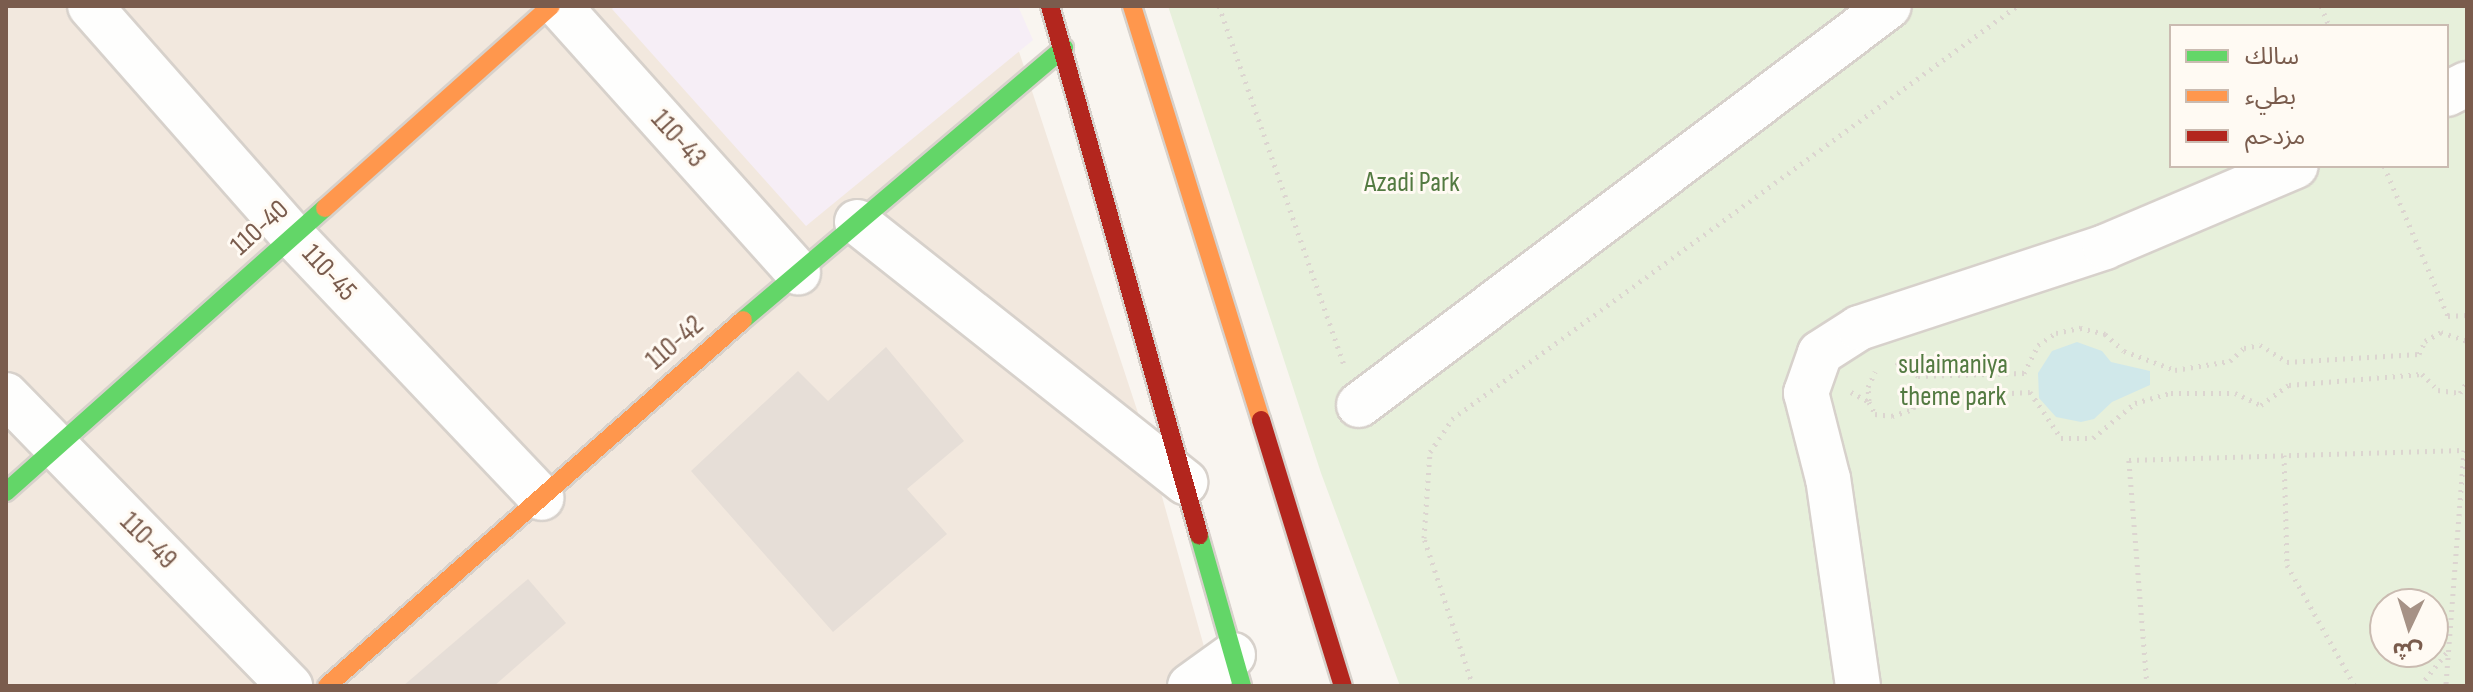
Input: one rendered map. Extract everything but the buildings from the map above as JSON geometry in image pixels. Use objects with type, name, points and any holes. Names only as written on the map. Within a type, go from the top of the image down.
[{"type":"street","name":"110-45","points":[[90,6],[293,236],[542,498]]},
{"type":"street","name":"110-40","points":[[6,492],[551,6]]},
{"type":"street","name":"110-43","points":[[559,6],[798,272]]},
{"type":"street","points":[[1050,6],[1237,671],[1190,686]]},
{"type":"street","points":[[1132,6],[1343,686]]},
{"type":"street","points":[[1359,405],[1889,6]]},
{"type":"street","name":"110-42","points":[[327,686],[798,272],[1064,48]]},
{"type":"street","points":[[2449,93],[2467,84]]},
{"type":"street","points":[[1858,686],[1828,479],[1806,393],[1820,353],[1880,341],[2291,168]]},
{"type":"street","points":[[857,222],[1185,482]]},
{"type":"street","name":"110-49","points":[[6,395],[290,686]]},
{"type":"path","points":[[1219,6],[1359,405]]},
{"type":"path","points":[[1473,686],[1424,538],[1430,452],[1452,419],[2017,6]]},
{"type":"path","points":[[2385,168],[2448,316],[2467,315]]},
{"type":"path","points":[[1880,341],[1882,365],[1896,362],[1918,376],[2024,373],[2038,345],[2056,333],[2080,328],[2105,334],[2124,351],[2175,370],[2230,361],[2244,348],[2260,345],[2287,362],[2419,354],[2425,341],[2441,332],[2467,341]]},
{"type":"path","points":[[1880,341],[1868,387],[1869,402],[1875,414],[1892,416],[1913,409],[1916,398],[2030,392],[2061,438],[2093,438],[2135,403],[2171,393],[2235,393],[2261,405],[2289,385],[2422,374],[2438,390],[2460,393],[2467,382]]},
{"type":"path","points":[[1806,393],[1856,392],[1869,402]]},
{"type":"path","points":[[2147,686],[2129,460],[2464,450],[2449,638]]},
{"type":"path","points":[[2284,455],[2287,565],[2355,686]]},
{"type":"path","points":[[2420,686],[2434,668]]},
{"type":"shaded area","points":[[6,6],[1004,6],[1142,425],[1215,686],[6,686]]},
{"type":"shaded area","points":[[615,6],[1018,6],[1033,40],[806,226],[612,9]]},
{"type":"green space","name":"sulaimaniya theme park","points":[[1168,6],[2467,6],[2467,686],[1400,686],[1321,473]]},
{"type":"water","points":[[2077,342],[2102,351],[2111,362],[2150,371],[2150,385],[2112,402],[2094,419],[2081,422],[2056,417],[2039,398],[2038,373],[2052,351]]},
{"type":"traffic: fast","points":[[743,320],[1064,48]]},
{"type":"traffic: fast","points":[[6,492],[325,208]]},
{"type":"traffic: fast","points":[[1199,535],[1242,686]]},
{"type":"traffic: slow","points":[[325,208],[551,6]]},
{"type":"traffic: slow","points":[[1132,6],[1261,420]]},
{"type":"traffic: slow","points":[[327,686],[743,320]]},
{"type":"traffic: jam","points":[[1050,6],[1199,535]]},
{"type":"traffic: jam","points":[[1261,420],[1343,686]]},
{"type":"park label","name":"Azadi Park","points":[[1412,183]]}]
